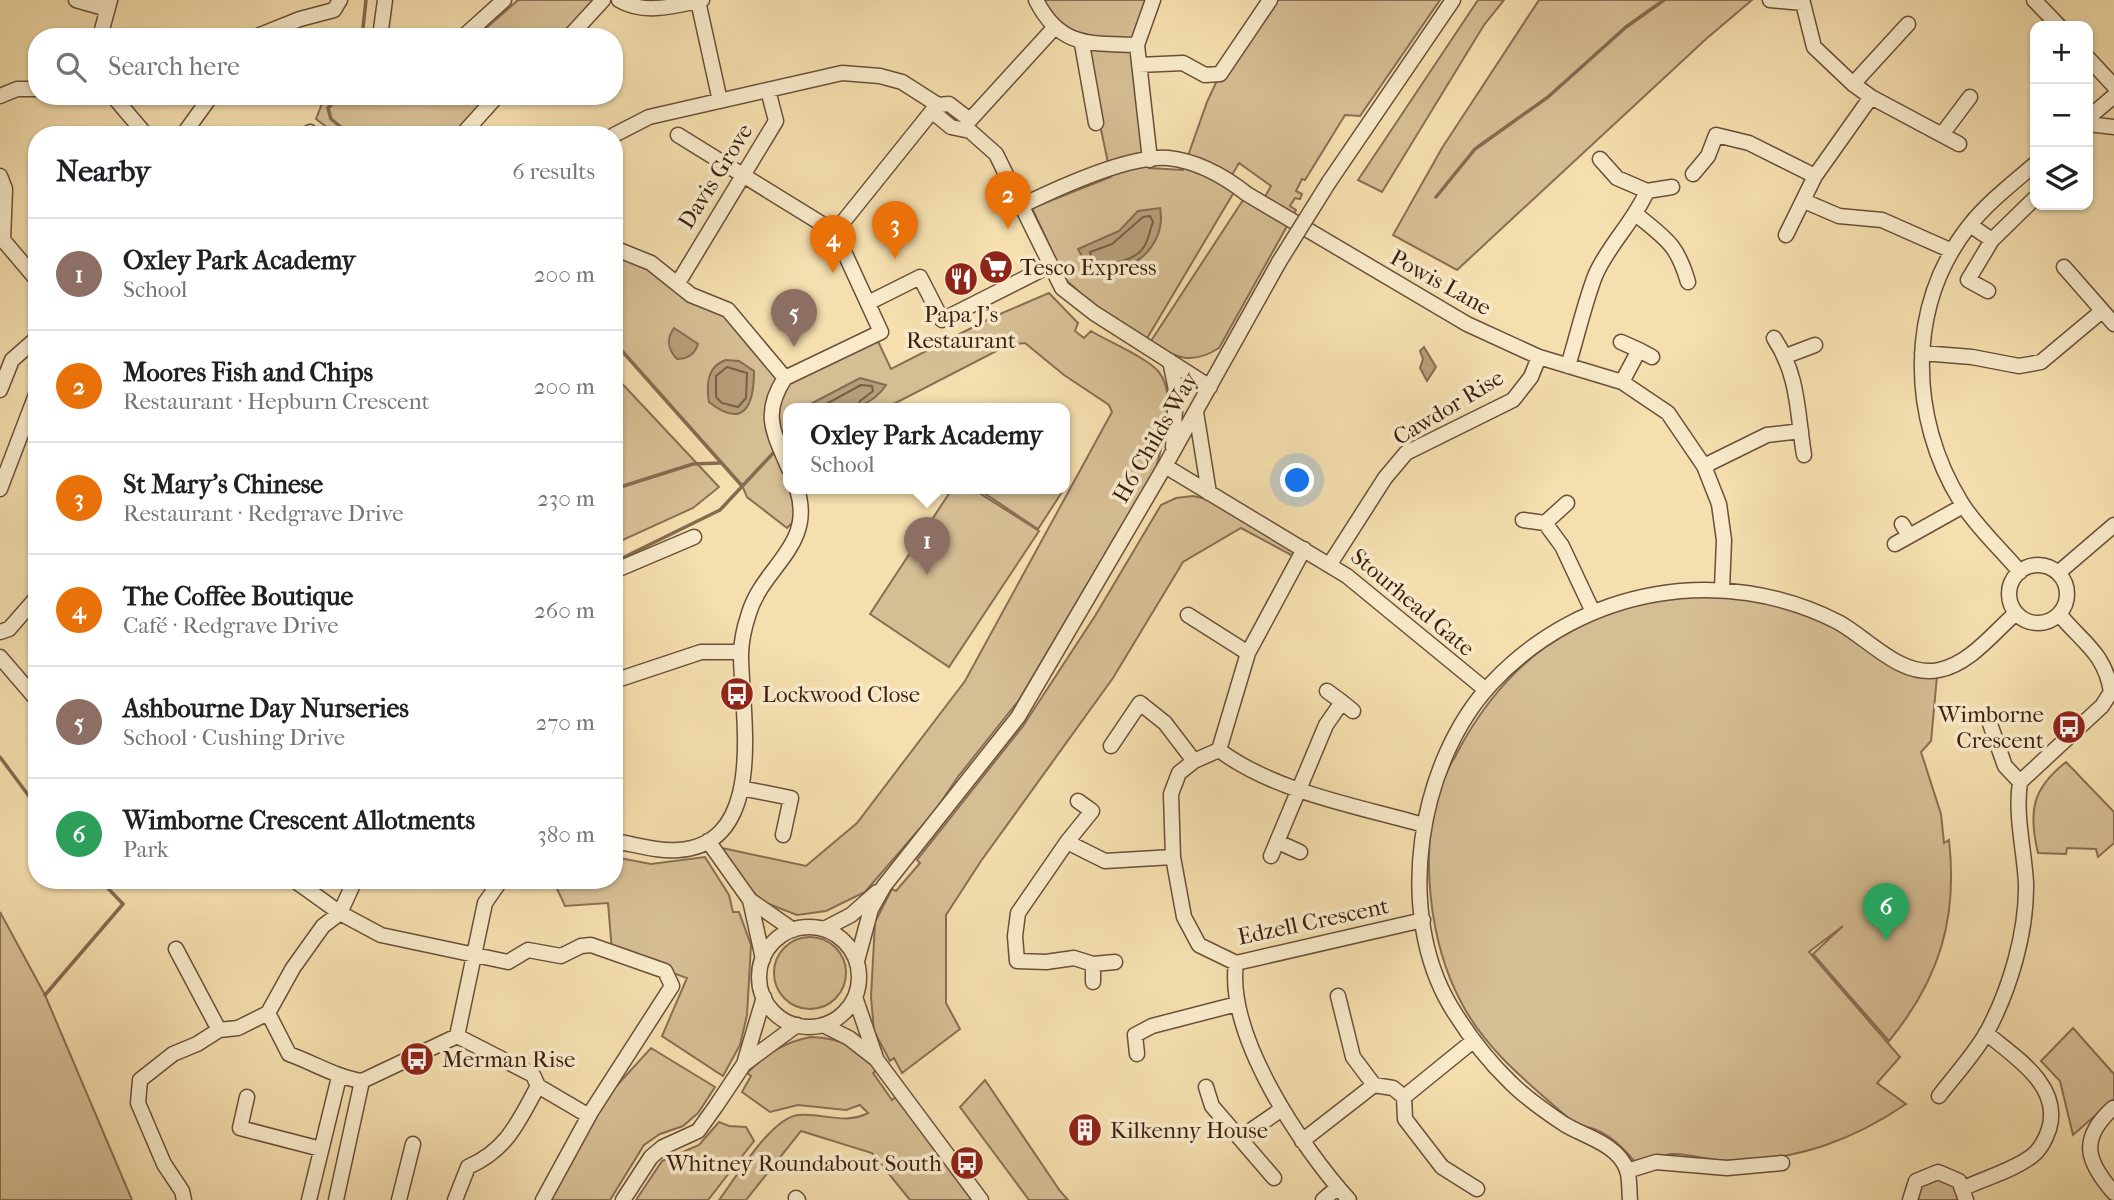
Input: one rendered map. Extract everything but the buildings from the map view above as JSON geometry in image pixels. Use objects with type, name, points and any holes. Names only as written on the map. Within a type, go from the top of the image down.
[{"type":"street","points":[[75,0],[108,4],[102,28]]},
{"type":"street","points":[[278,28],[334,10],[340,0]]},
{"type":"street","points":[[381,28],[385,0]]},
{"type":"street","points":[[473,28],[504,0]]},
{"type":"street","points":[[577,28],[603,0]]},
{"type":"street","points":[[625,2],[650,9],[700,0],[720,101]]},
{"type":"street","points":[[1036,0],[1054,27],[1083,44],[1137,45]]},
{"type":"street","points":[[1150,160],[1137,45],[1153,0]]},
{"type":"street","points":[[1139,65],[1183,63],[1205,75],[1220,74],[1270,0]]},
{"type":"street","name":"H6 Childs Way","points":[[857,961],[871,909],[884,886],[1018,718],[1169,461],[1279,262],[1329,182],[1453,0]]},
{"type":"street","points":[[1770,0],[1803,3],[1814,47],[1853,84],[1871,97],[1943,133],[1959,144]]},
{"type":"street","points":[[2034,0],[2054,21]]},
{"type":"street","points":[[1853,84],[1908,24]]},
{"type":"street","points":[[970,125],[1054,27]]},
{"type":"street","points":[[1083,44],[1096,123]]},
{"type":"street","points":[[2093,63],[2114,86]]},
{"type":"street","points":[[623,130],[649,117],[842,73],[902,82],[936,109]]},
{"type":"street","points":[[0,96],[17,89],[28,89]]},
{"type":"street","name":"Davis Grove","points":[[678,283],[776,121],[768,90]]},
{"type":"street","points":[[2093,114],[2114,96]]},
{"type":"street","points":[[1786,236],[1815,177],[1871,97]]},
{"type":"street","points":[[1943,133],[1970,97]]},
{"type":"street","points":[[835,232],[936,109],[949,104],[996,154],[1062,288],[1210,387]]},
{"type":"street","points":[[121,105],[138,126]]},
{"type":"street","points":[[189,126],[205,105]]},
{"type":"street","points":[[471,126],[489,105]]},
{"type":"street","points":[[2093,125],[2114,127]]},
{"type":"street","points":[[678,135],[835,232],[870,302],[881,332],[785,378],[776,392],[770,414],[783,456]]},
{"type":"street","points":[[1693,174],[1708,156],[1716,135],[1749,143],[1815,177]]},
{"type":"street","name":"Powis Lane","points":[[1023,205],[1108,170],[1167,158],[1226,177],[1247,194],[1455,317],[1539,357],[1622,382],[1668,414],[1704,466],[1719,504],[1724,540],[1722,589]]},
{"type":"street","points":[[1600,159],[1616,178],[1647,191],[1672,187]]},
{"type":"street","points":[[2020,572],[1963,506],[1945,475],[1928,430],[1922,353],[1926,314],[1936,280],[1952,251],[1969,225],[2030,169]]},
{"type":"street","points":[[0,176],[5,189],[1,241],[28,270]]},
{"type":"street","points":[[1568,366],[1596,275],[1615,242],[1637,215],[1647,191]]},
{"type":"street","points":[[1804,201],[1839,216],[1882,220],[1952,251]]},
{"type":"street","points":[[1988,291],[1968,280],[1992,240],[2030,203]]},
{"type":"street","points":[[1637,215],[1681,255],[1689,282]]},
{"type":"street","points":[[1969,225],[1992,240]]},
{"type":"street","points":[[623,252],[651,263],[691,295],[728,310],[785,378]]},
{"type":"street","points":[[870,302],[920,277],[942,320],[1051,265]]},
{"type":"street","points":[[2064,267],[2114,324]]},
{"type":"street","points":[[1922,353],[1972,357],[2019,366],[2042,362],[2102,311]]},
{"type":"street","points":[[1774,338],[1786,356],[1799,400],[1804,455]]},
{"type":"street","points":[[1621,342],[1652,357]]},
{"type":"street","points":[[1786,356],[1815,345]]},
{"type":"street","points":[[0,390],[12,359],[28,346]]},
{"type":"street","points":[[1622,382],[1639,350]]},
{"type":"street","name":"Cawdor Rise","points":[[1330,564],[1385,478],[1406,453],[1513,400],[1531,377],[1539,357]]},
{"type":"street","points":[[1169,461],[1176,390],[1170,362]]},
{"type":"street","points":[[1196,412],[1209,493]]},
{"type":"street","points":[[0,489],[28,426]]},
{"type":"street","points":[[1704,466],[1768,435],[1801,431]]},
{"type":"street","name":"Stourhead Gate","points":[[1169,461],[1209,493],[1330,564],[1373,593],[1471,680],[1486,690]]},
{"type":"street","points":[[623,842],[678,850],[708,841],[723,830],[734,811],[746,755],[741,652],[749,611],[798,536],[802,513],[798,494]]},
{"type":"street","points":[[1545,523],[1567,503]]},
{"type":"street","points":[[1895,544],[1906,530],[1963,506]]},
{"type":"street","points":[[1523,520],[1545,523],[1562,546],[1593,612]]},
{"type":"street","points":[[2059,573],[2114,526]]},
{"type":"street","points":[[623,567],[694,537]]},
{"type":"street","points":[[1304,549],[1248,653],[1219,750],[1243,768],[1339,804],[1364,807],[1424,825]]},
{"type":"street","points":[[2043,565],[2059,573],[2067,594],[2059,614],[2042,622],[2024,619],[2016,613],[2010,596],[2014,579],[2020,572],[2043,565]]},
{"type":"street","points":[[1630,1200],[1627,1171],[1619,1156],[1602,1143],[1568,1127],[1537,1106],[1513,1085],[1473,1041],[1450,1006],[1441,985],[1423,920],[1420,872],[1424,825],[1440,769],[1455,736],[1486,690],[1526,652],[1558,630],[1593,612],[1648,593],[1687,588],[1722,589],[1776,597],[1809,609],[1865,637],[1902,666],[1917,671],[1938,670],[1958,664],[2016,613]]},
{"type":"street","points":[[0,632],[9,629],[28,607]]},
{"type":"street","points":[[1939,1096],[1986,1033],[2005,990],[2025,908],[2026,882],[2017,803],[2020,782],[2102,706],[2111,692],[2109,677],[2099,654],[2059,614]]},
{"type":"street","points":[[1188,615],[1248,653]]},
{"type":"street","points":[[623,678],[701,652],[741,652]]},
{"type":"street","points":[[0,657],[28,690]]},
{"type":"street","points":[[1271,856],[1326,725],[1347,706],[1327,691]]},
{"type":"street","points":[[1111,746],[1140,703],[1165,723],[1194,761]]},
{"type":"street","points":[[1989,721],[2005,766],[2020,782]]},
{"type":"street","name":"Edzell Crescent","points":[[1219,750],[1194,761],[1179,773],[1171,794],[1174,858],[1184,917],[1199,945],[1236,963],[1423,920]]},
{"type":"street","points":[[741,788],[790,798],[783,835]]},
{"type":"street","points":[[1079,801],[1092,811],[1018,913],[1015,936],[1017,961],[1046,962],[1074,958],[1093,964],[1115,962]]},
{"type":"street","points":[[708,841],[750,900],[793,930]]},
{"type":"street","points":[[1067,842],[1105,861],[1174,858]]},
{"type":"street","points":[[1278,842],[1300,852]]},
{"type":"street","name":"H6 Childs Way","points":[[824,929],[851,915],[884,886]]},
{"type":"street","points":[[307,889],[340,913],[381,934],[475,956],[508,962],[528,950],[561,956],[581,946],[592,945],[665,971],[673,986],[589,1116],[543,1200]]},
{"type":"street","points":[[184,1200],[182,1191],[164,1164],[146,1124],[137,1090],[140,1080],[173,1054],[198,1044],[219,1030],[238,1028],[268,1013],[293,968],[323,926],[340,913],[351,889]]},
{"type":"street","points":[[457,1036],[485,903],[495,889]]},
{"type":"street","points":[[750,900],[763,959]]},
{"type":"street","points":[[742,1067],[797,1026],[823,1025],[842,1014],[855,997],[859,985],[857,961],[849,947],[824,929],[793,930],[770,946],[763,959],[760,972],[764,997],[772,1010],[797,1026]]},
{"type":"street","points":[[176,949],[219,1030]]},
{"type":"street","points":[[1236,963],[1233,980],[1237,1004],[1259,1063],[1302,1141],[1349,1200]]},
{"type":"street","points":[[1093,964],[1093,982]]},
{"type":"street","points":[[1338,996],[1353,1057],[1374,1086]]},
{"type":"street","points":[[624,1200],[650,1157],[663,1147],[698,1131],[716,1106],[742,1067],[764,997]]},
{"type":"street","points":[[855,997],[876,1059]]},
{"type":"street","points":[[1137,1054],[1135,1035],[1144,1030],[1237,1004]]},
{"type":"street","points":[[268,1013],[289,1054],[320,1065],[339,1077],[362,1081],[457,1036]]},
{"type":"street","points":[[823,1025],[849,1038],[876,1059],[981,1200]]},
{"type":"street","points":[[1910,1200],[1916,1181],[1930,1173],[1953,1176],[1965,1194],[2033,1156],[2046,1139],[2053,1116],[2048,1092],[2018,1060],[1986,1033]]},
{"type":"street","points":[[457,1036],[533,1075],[538,1086],[589,1116]]},
{"type":"street","points":[[1404,1097],[1473,1041]]},
{"type":"street","points":[[309,1200],[339,1077]]},
{"type":"street","points":[[336,1200],[362,1081]]},
{"type":"street","points":[[455,1200],[468,1167],[491,1156],[516,1126],[538,1086]]},
{"type":"street","points":[[1302,1141],[1374,1086],[1393,1088],[1404,1097],[1405,1119],[1442,1167],[1477,1189]]},
{"type":"street","points":[[1206,1087],[1212,1106],[1274,1178]]},
{"type":"street","points":[[247,1097],[238,1134],[321,1149]]},
{"type":"street","points":[[2113,1108],[2098,1122],[2090,1147],[2090,1159],[2114,1193]]},
{"type":"street","points":[[1240,1138],[1282,1109]]},
{"type":"street","points":[[399,1200],[413,1144]]},
{"type":"street","points":[[1627,1171],[1656,1162],[1727,1168],[1782,1163]]},
{"type":"street","points":[[1323,1200],[1338,1187]]},
{"type":"shaded area","points":[[518,0],[593,0],[575,28],[486,28]]},
{"type":"shaded area","points":[[1036,0],[1153,0],[1137,45],[1149,168],[1183,170],[1220,74],[1270,0],[1440,0],[1360,116],[1345,115],[1305,180],[1302,179],[1296,191],[1302,194],[1300,199],[1295,198],[1290,206],[1296,210],[1219,348],[1200,357],[1184,358],[1149,344],[1247,194],[1262,202],[1271,186],[1239,163],[1225,187],[1234,192],[1146,340],[1092,304],[1065,279],[1032,208],[1111,177],[1083,44]]},
{"type":"shaded area","points":[[1478,0],[1504,0],[1484,25],[1382,192],[1358,180]]},
{"type":"shaded area","points":[[1539,0],[1752,0],[1706,39],[1457,270],[1393,235],[1442,148]]},
{"type":"shaded area","points":[[321,105],[489,105],[470,126],[325,126],[316,119]]},
{"type":"shaded area","points":[[623,253],[728,310],[785,378],[875,335],[891,369],[993,317],[1049,293],[1078,323],[1075,331],[1084,338],[1091,331],[1152,365],[1164,381],[1167,392],[1167,418],[1156,468],[1019,700],[957,778],[935,811],[865,892],[826,911],[797,915],[761,901],[744,882],[722,848],[806,866],[857,823],[965,681],[1067,494],[1070,494],[1070,489],[1112,412],[1109,405],[1064,375],[1025,343],[1008,345],[896,403],[783,403],[783,494],[798,494],[802,513],[787,528],[747,497],[742,485],[623,352]]},
{"type":"shaded area","points":[[623,385],[719,487],[693,508],[623,540]]},
{"type":"shaded area","points":[[949,494],[981,494],[1039,531],[949,667],[870,614]]},
{"type":"shaded area","points":[[986,494],[1061,494],[1038,529]]},
{"type":"shaded area","points":[[1193,496],[1206,499],[1292,545],[1295,557],[1241,528],[1183,562],[1113,678],[981,861],[946,915],[946,1003],[960,1029],[902,1073],[894,1058],[890,1061],[874,1031],[871,997],[875,922],[892,889],[896,891],[920,863],[917,860],[1023,726],[1095,616],[1161,505],[1176,498]]},
{"type":"shaded area","points":[[1717,595],[1771,605],[1824,620],[1857,636],[1902,669],[1937,676],[1931,741],[1921,752],[1941,814],[1944,843],[1949,840],[1951,869],[1947,922],[1941,947],[1921,995],[1889,1041],[1813,954],[1843,926],[1809,952],[1900,1057],[1877,1083],[1906,1104],[1844,1138],[1779,1157],[1731,1161],[1672,1154],[1635,1162],[1609,1137],[1594,1129],[1576,1125],[1528,1083],[1484,1038],[1461,1002],[1441,952],[1431,896],[1429,867],[1434,811],[1446,773],[1470,730],[1500,689],[1537,653],[1579,625],[1616,608],[1659,599]]},
{"type":"shaded area","points":[[2066,762],[2114,812],[2114,843],[2098,857],[2096,849],[2067,848],[2066,854],[2038,853],[2033,825],[2036,802],[2046,782]]},
{"type":"shaded area","points":[[705,857],[729,895],[733,912],[739,912],[751,945],[747,1015],[740,1045],[723,1076],[662,1036],[687,978],[612,951],[608,903],[565,906],[557,889],[623,889],[623,859],[651,864]]},
{"type":"shaded area","points":[[0,912],[45,995],[132,1200],[0,1200]]},
{"type":"shaded area","points":[[817,937],[836,947],[844,959],[844,987],[836,999],[824,1007],[803,1009],[784,999],[776,987],[774,966],[784,947],[796,939]]},
{"type":"shaded area","points":[[2073,1028],[2114,1074],[2114,1099],[2073,1135],[2060,1081],[2041,1061]]},
{"type":"shaded area","points":[[811,1037],[832,1039],[848,1045],[877,1070],[873,1073],[892,1100],[897,1096],[974,1200],[910,1200],[872,1153],[801,1131],[746,1200],[719,1200],[766,1137],[788,1118],[808,1115],[851,1118],[868,1113],[860,1105],[846,1110],[798,1105],[770,1112],[742,1092],[751,1076],[747,1073],[761,1060],[784,1046]]},
{"type":"shaded area","points":[[651,1048],[715,1087],[698,1113],[683,1126],[660,1134],[644,1145],[610,1200],[543,1200],[589,1116]]},
{"type":"shaded area","points":[[985,1080],[1068,1200],[1029,1200],[960,1107]]},
{"type":"shaded area","points":[[719,1122],[729,1126],[746,1127],[754,1141],[708,1200],[636,1200],[662,1161],[699,1145]]},
{"type":"shaded area","points":[[1930,1178],[1951,1180],[1960,1200],[1917,1200],[1919,1188]]},
{"type":"water","points":[[1160,208],[1161,223],[1157,236],[1140,258],[1115,270],[1087,266],[1078,249],[1119,231],[1138,211]]},
{"type":"water","points":[[674,328],[698,344],[688,357],[677,359],[672,352],[669,340]]},
{"type":"water","points":[[1424,347],[1436,367],[1427,381],[1420,368],[1423,359],[1420,351]]},
{"type":"water","points":[[726,360],[739,361],[754,371],[749,403],[745,410],[739,413],[731,414],[709,402],[711,371]]},
{"type":"water","points":[[860,378],[886,385],[878,395],[865,403],[812,403]]},
{"type":"waterway","points":[[363,28],[366,0]]},
{"type":"waterway","points":[[1436,197],[1475,149],[1548,97],[1626,27],[1664,0]]},
{"type":"waterway","points":[[331,105],[328,108],[331,119],[340,126]]},
{"type":"waterway","points":[[623,352],[742,486]]},
{"type":"waterway","points":[[623,558],[720,510],[777,449]]},
{"type":"waterway","points":[[623,486],[693,464],[720,463]]},
{"type":"waterway","points":[[0,757],[28,795]]},
{"type":"waterway","points":[[45,995],[123,904],[109,889]]},
{"type":"place","name":"Moores Fish and Chips","points":[[1008,229]]},
{"type":"place","name":"St Mary's Chinese","points":[[895,259]]},
{"type":"place","name":"Tesco Express","points":[[996,267]]},
{"type":"place","name":"The Coffee Boutique","points":[[833,273]]},
{"type":"place","name":"Papa J's Restaurant","points":[[961,279]]},
{"type":"place","name":"Ashbourne Day Nurseries","points":[[794,347]]},
{"type":"place","name":"Oxley Park Academy","points":[[927,575]]},
{"type":"place","name":"Lockwood Close","points":[[737,694]]},
{"type":"place","name":"Wimborne Crescent","points":[[2069,727]]},
{"type":"place","name":"Wimborne Crescent Allotments","points":[[1886,941]]},
{"type":"place","name":"Merman Rise","points":[[417,1059]]},
{"type":"place","name":"Kilkenny House","points":[[1085,1130]]},
{"type":"place","name":"Whitney Roundabout South","points":[[967,1163]]}]
